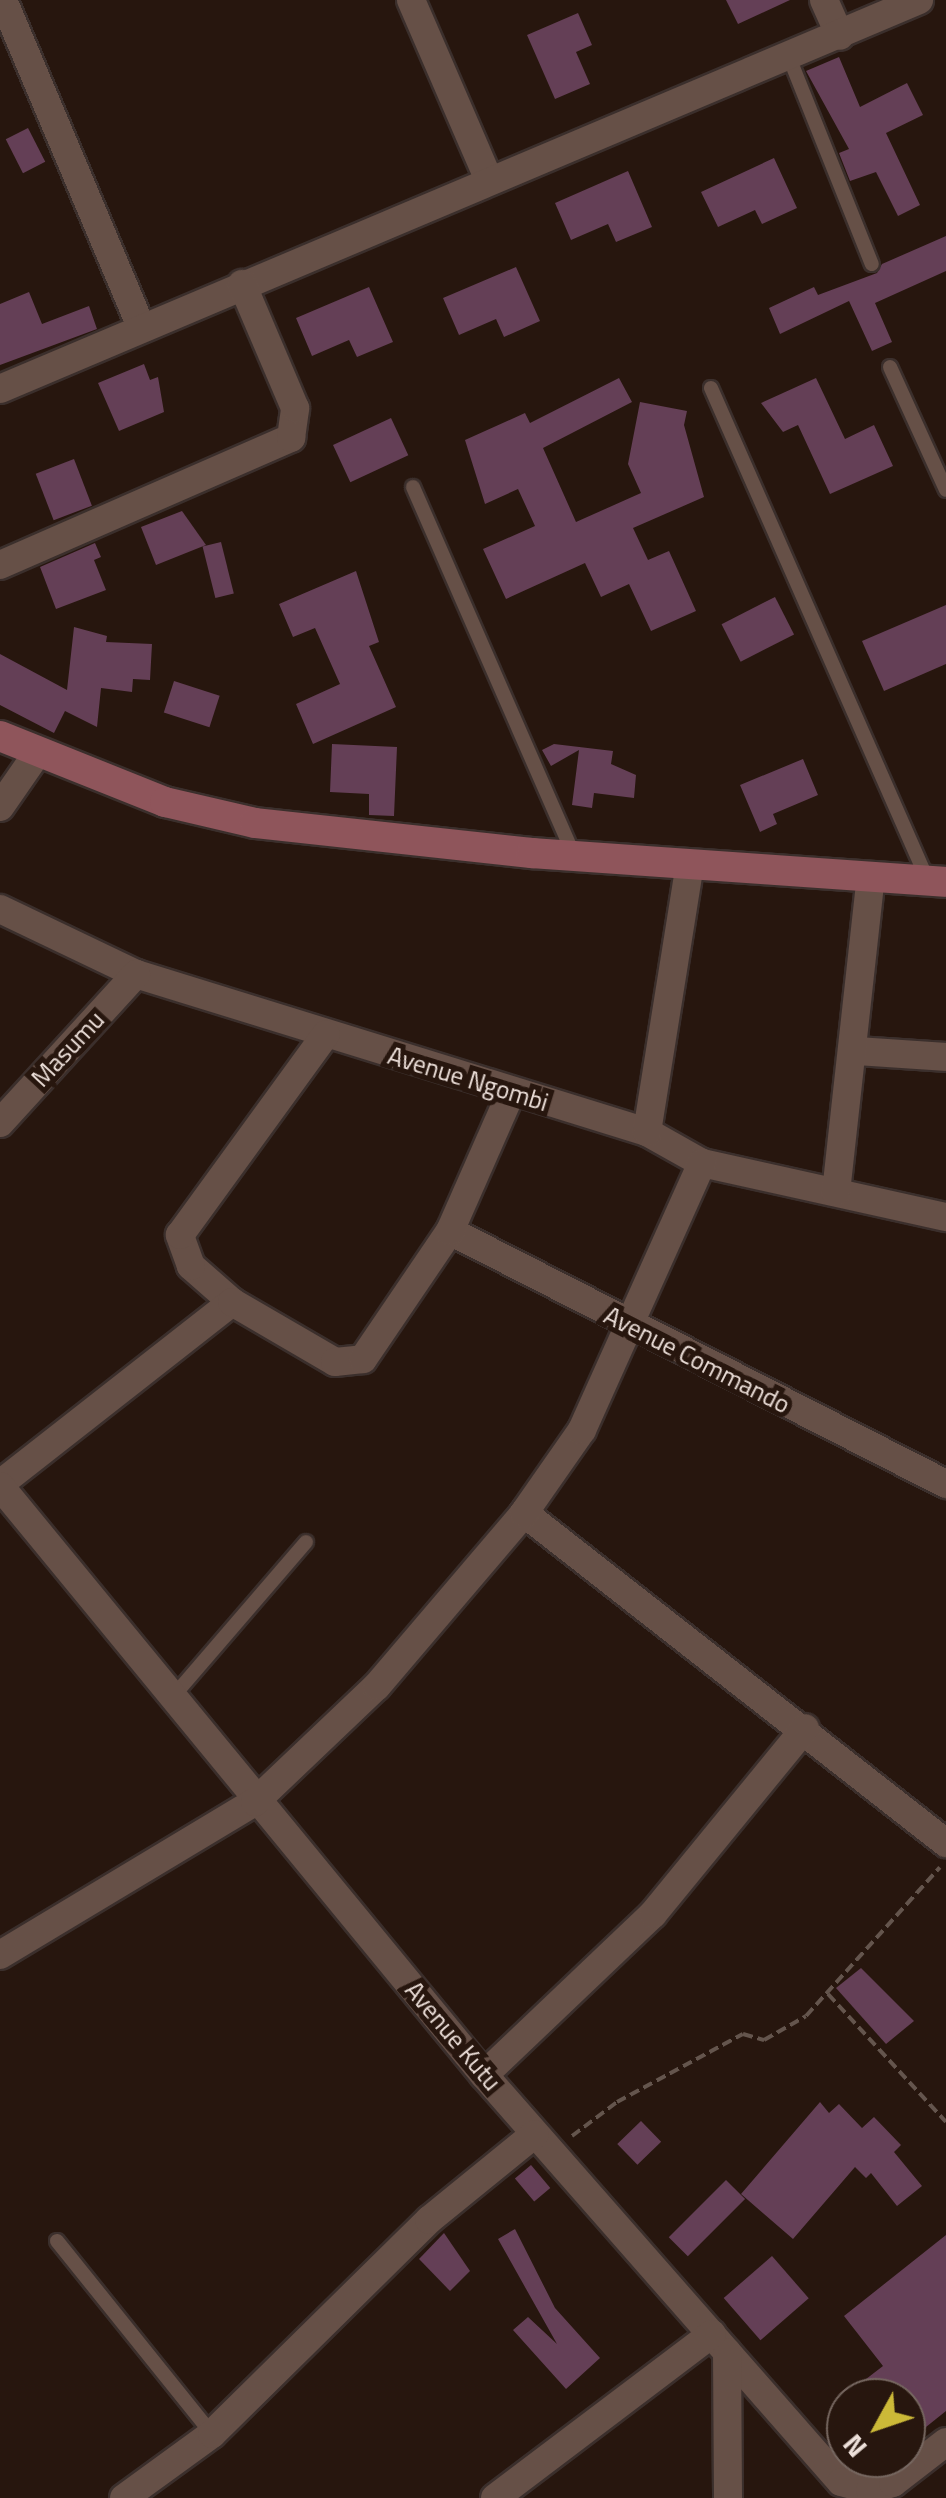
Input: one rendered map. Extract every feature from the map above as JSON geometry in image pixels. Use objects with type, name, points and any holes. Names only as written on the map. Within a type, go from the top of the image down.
[{"type":"main road","points":[[0,736],[36,755],[166,802],[256,823],[870,882],[937,882]]},
{"type":"street","points":[[2,0],[141,327]]},
{"type":"street","points":[[410,0],[488,178]]},
{"type":"street","points":[[824,0],[840,36]]},
{"type":"street","points":[[0,388],[488,178],[840,36],[919,0]]},
{"type":"street","points":[[0,565],[290,438],[295,408],[242,284]]},
{"type":"street","points":[[0,807],[36,755]]},
{"type":"street","points":[[647,1132],[690,864]]},
{"type":"street","points":[[836,1192],[856,1051],[870,882]]},
{"type":"street","name":"Avenue Ngombi","points":[[0,909],[136,974],[647,1132],[702,1163],[946,1217]]},
{"type":"street","name":"Masumu","points":[[0,1123],[136,974]]},
{"type":"street","points":[[326,1034],[180,1235],[191,1266],[232,1302],[318,1353],[352,1363],[372,1348],[450,1231],[510,1092]]},
{"type":"street","points":[[856,1051],[946,1058]]},
{"type":"street","points":[[0,1955],[255,1802],[378,1686],[524,1513],[582,1430],[632,1328],[702,1163]]},
{"type":"street","name":"Avenue Commando","points":[[450,1231],[632,1328],[946,1484]]},
{"type":"street","points":[[0,1485],[232,1302]]},
{"type":"street","name":"Avenue Kutu","points":[[0,1485],[170,1700],[484,2074],[841,2482],[854,2488],[893,2483],[946,2442]]},
{"type":"street","points":[[524,1513],[805,1728],[946,1843]]},
{"type":"street","points":[[484,2074],[652,1914],[805,1728]]},
{"type":"street","points":[[124,2498],[212,2434],[429,2220],[544,2143]]},
{"type":"street","points":[[495,2498],[719,2343]]},
{"type":"street","points":[[719,2343],[728,2498]]},
{"type":"lane","points":[[789,57],[872,264]]},
{"type":"lane","points":[[890,367],[946,490]]},
{"type":"lane","points":[[711,388],[937,882]]},
{"type":"lane","points":[[413,487],[574,856]]},
{"type":"lane","points":[[170,1700],[306,1542]]},
{"type":"lane","points":[[57,2242],[212,2434]]},
{"type":"path","points":[[544,2143],[744,2034],[764,2040],[787,2029],[828,1994],[946,1859]]},
{"type":"path","points":[[828,1994],[946,2122]]},
{"type":"building","points":[[726,0],[790,0],[738,24]]},
{"type":"building","points":[[578,13],[592,45],[576,52],[590,84],[555,99],[527,35]]},
{"type":"building","points":[[839,57],[860,107],[907,83],[923,115],[886,133],[920,205],[898,216],[876,172],[850,181],[839,153],[849,149],[806,71]]},
{"type":"building","points":[[28,128],[45,162],[23,173],[6,139]]},
{"type":"building","points":[[774,158],[797,208],[762,224],[755,210],[718,227],[701,192]]},
{"type":"building","points":[[628,171],[652,227],[616,242],[608,224],[571,240],[555,203]]},
{"type":"building","points":[[946,236],[946,271],[875,303],[892,342],[872,351],[849,301],[780,334],[769,308],[814,287],[818,295],[877,273],[882,264]]},
{"type":"building","points":[[516,267],[540,321],[504,337],[496,319],[459,335],[443,298]]},
{"type":"building","points":[[369,287],[393,342],[357,357],[349,340],[312,356],[296,318]]},
{"type":"building","points":[[29,292],[42,324],[89,306],[97,329],[0,365],[0,304]]},
{"type":"building","points":[[144,364],[150,380],[158,377],[164,412],[119,431],[98,383]]},
{"type":"building","points":[[619,378],[632,402],[543,448],[576,522],[641,493],[628,464],[640,402],[687,411],[684,425],[704,497],[633,528],[648,560],[669,551],[696,611],[651,631],[629,584],[601,597],[585,563],[506,599],[483,549],[535,526],[518,489],[485,504],[465,440],[525,413],[530,423]]},
{"type":"building","points":[[816,378],[845,439],[874,425],[893,466],[830,494],[798,425],[783,432],[761,403]]},
{"type":"building","points":[[391,418],[408,455],[350,482],[333,445]]},
{"type":"building","points":[[74,459],[92,506],[54,520],[36,474]]},
{"type":"building","points":[[182,511],[206,545],[156,565],[141,527]]},
{"type":"building","points":[[221,542],[234,593],[215,598],[203,547]]},
{"type":"building","points":[[95,543],[101,557],[94,560],[106,590],[56,609],[40,567]]},
{"type":"building","points":[[356,571],[379,642],[369,646],[396,707],[313,744],[296,704],[340,684],[315,628],[293,637],[279,604]]},
{"type":"building","points":[[775,597],[794,634],[741,662],[722,624]]},
{"type":"building","points":[[946,605],[946,664],[884,691],[862,641]]},
{"type":"building","points":[[74,627],[107,636],[106,642],[152,644],[150,680],[133,679],[132,692],[101,688],[97,727],[65,711],[54,733],[0,705],[0,654],[67,690]]},
{"type":"building","points":[[174,681],[220,696],[209,727],[164,712]]},
{"type":"building","points":[[332,744],[397,747],[394,816],[369,815],[369,794],[330,792]]},
{"type":"building","points":[[554,744],[613,751],[611,764],[636,775],[634,798],[594,793],[592,808],[572,805],[579,750],[551,766],[542,750]]},
{"type":"building","points":[[803,759],[818,795],[773,814],[777,824],[760,832],[740,785]]},
{"type":"building","points":[[861,1968],[914,2021],[886,2044],[836,1988]]},
{"type":"building","points":[[820,2102],[829,2113],[839,2104],[862,2128],[874,2117],[901,2145],[894,2152],[922,2186],[897,2206],[871,2173],[866,2178],[855,2167],[793,2239],[741,2194]]},
{"type":"building","points":[[641,2121],[661,2142],[637,2165],[617,2144]]},
{"type":"building","points":[[531,2165],[550,2188],[534,2201],[515,2178]]},
{"type":"building","points":[[726,2180],[745,2199],[688,2256],[669,2237]]},
{"type":"building","points":[[515,2229],[555,2308],[600,2358],[566,2389],[513,2330],[528,2317],[557,2344],[498,2239]]},
{"type":"building","points":[[444,2233],[470,2271],[450,2291],[419,2259]]},
{"type":"building","points":[[946,2235],[946,2411],[926,2427],[926,2378],[867,2378],[883,2366],[844,2316]]},
{"type":"building","points":[[772,2256],[809,2298],[760,2340],[724,2298]]}]
